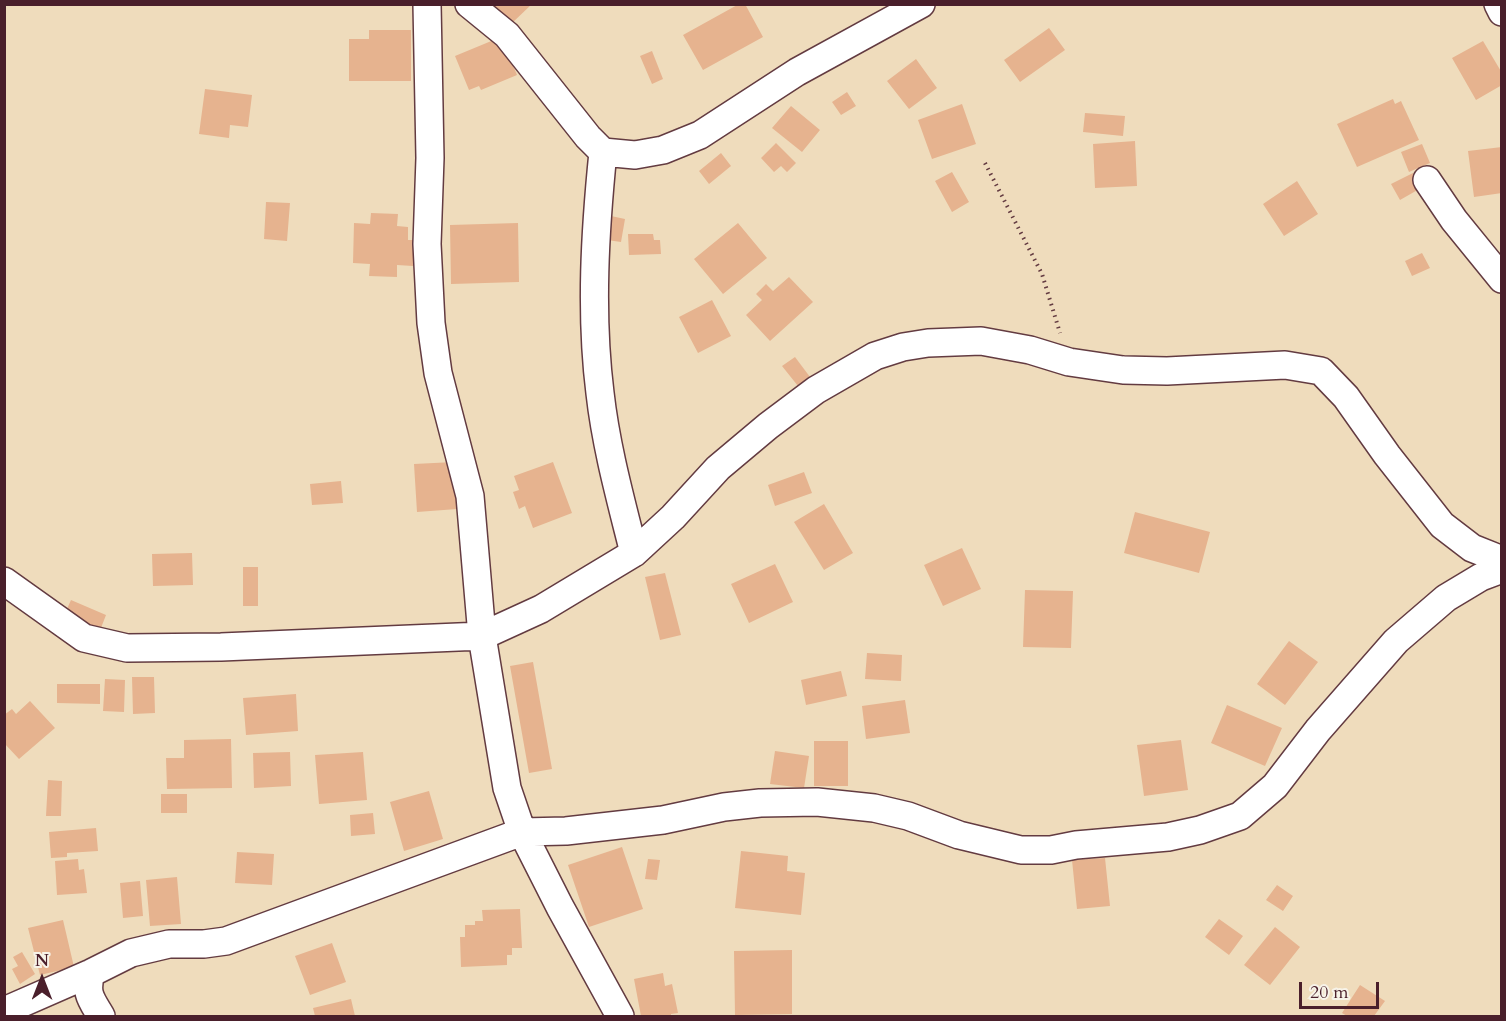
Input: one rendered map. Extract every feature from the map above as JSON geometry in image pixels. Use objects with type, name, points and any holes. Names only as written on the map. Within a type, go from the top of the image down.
[{"type":"street","points":[[427,4],[430,158],[427,244],[431,324],[438,373],[470,496],[482,636],[507,788],[522,832],[620,1017]]},
{"type":"street","points":[[469,4],[507,35],[588,137],[603,152],[635,155],[663,150],[700,135],[797,72],[921,4]]},
{"type":"street","points":[[1498,4],[1502,12]]},
{"type":"street","points":[[603,152],[597,223],[595,306],[597,367],[610,447],[634,553]]},
{"type":"street","points":[[1427,180],[1454,220],[1502,279]]},
{"type":"street","points":[[4,581],[84,638],[127,648],[221,647],[482,636],[541,609],[634,553],[673,517],[718,468],[816,390],[875,356],[903,347],[928,343],[981,342],[1030,350],[1069,362],[1123,370],[1167,371],[1285,365],[1321,371],[1346,397],[1387,455],[1442,525],[1472,548],[1502,560]]},
{"type":"street","points":[[4,1011],[92,973],[131,953],[169,944],[204,944],[226,941],[250,934],[522,832],[566,831],[663,820],[724,807],[759,803],[817,802],[874,808],[908,816],[959,835],[1021,850],[1051,850],[1076,845],[1168,837],[1200,830],[1240,816],[1275,786],[1317,730],[1396,641],[1446,598],[1502,569]]},
{"type":"street","points":[[92,973],[88,984],[88,995],[101,1017]]},
{"type":"path","points":[[985,163],[1042,274],[1069,362]]},
{"type":"building","points":[[493,4],[532,4],[511,24]]},
{"type":"building","points":[[739,4],[745,4],[763,37],[703,70],[683,35]]},
{"type":"building","points":[[1049,28],[1065,50],[1020,82],[1004,60]]},
{"type":"building","points":[[369,30],[411,30],[411,81],[349,81],[349,39],[369,39]]},
{"type":"building","points":[[501,37],[517,75],[481,90],[479,86],[469,90],[455,56]]},
{"type":"building","points":[[1483,41],[1502,73],[1502,85],[1476,100],[1452,58]]},
{"type":"building","points":[[652,51],[663,79],[652,84],[640,56]]},
{"type":"building","points":[[916,59],[937,88],[909,109],[887,81]]},
{"type":"building","points":[[205,89],[252,95],[248,127],[230,125],[229,138],[199,134]]},
{"type":"building","points":[[847,92],[856,106],[841,115],[832,102]]},
{"type":"building","points":[[1393,99],[1395,104],[1401,101],[1419,140],[1357,167],[1337,124]]},
{"type":"building","points":[[962,104],[976,144],[932,159],[918,120]]},
{"type":"building","points":[[791,106],[820,130],[802,152],[772,128]]},
{"type":"building","points":[[1085,113],[1125,116],[1123,136],[1083,132]]},
{"type":"building","points":[[1135,141],[1137,186],[1095,188],[1093,144]]},
{"type":"building","points":[[776,143],[796,163],[787,172],[781,166],[774,172],[761,158]]},
{"type":"building","points":[[1422,144],[1430,163],[1409,172],[1401,152]]},
{"type":"building","points":[[1502,147],[1502,193],[1474,197],[1468,151]]},
{"type":"building","points":[[721,153],[731,166],[709,184],[699,171]]},
{"type":"building","points":[[952,172],[969,202],[952,212],[935,181]]},
{"type":"building","points":[[1413,173],[1421,188],[1400,200],[1391,184]]},
{"type":"building","points":[[1297,181],[1318,214],[1284,236],[1263,204]]},
{"type":"building","points":[[266,202],[290,203],[287,241],[264,239]]},
{"type":"building","points":[[371,213],[398,214],[397,226],[408,227],[408,240],[415,240],[413,266],[397,265],[397,277],[369,276],[370,264],[353,263],[354,223],[370,224]]},
{"type":"building","points":[[611,216],[625,219],[621,242],[607,240]]},
{"type":"building","points":[[518,223],[519,282],[451,284],[450,225]]},
{"type":"building","points":[[738,223],[767,258],[723,294],[694,259]]},
{"type":"building","points":[[628,234],[653,234],[654,240],[660,240],[661,254],[629,255]]},
{"type":"building","points":[[1422,253],[1430,268],[1412,276],[1405,261]]},
{"type":"building","points":[[789,277],[813,302],[770,341],[746,315],[762,300],[756,294],[766,284],[773,291]]},
{"type":"building","points":[[712,300],[731,336],[698,353],[679,317]]},
{"type":"building","points":[[795,357],[810,377],[798,386],[782,366]]},
{"type":"building","points":[[454,462],[457,509],[417,512],[414,464]]},
{"type":"building","points":[[553,462],[572,513],[533,528],[525,506],[519,509],[513,492],[519,490],[514,476]]},
{"type":"building","points":[[804,472],[812,493],[775,506],[768,485]]},
{"type":"building","points":[[341,481],[343,503],[312,505],[310,484]]},
{"type":"building","points":[[824,504],[853,553],[824,570],[794,522]]},
{"type":"building","points":[[1135,512],[1210,532],[1199,573],[1124,553]]},
{"type":"building","points":[[962,548],[981,589],[943,606],[924,565]]},
{"type":"building","points":[[192,553],[193,585],[153,586],[152,554]]},
{"type":"building","points":[[775,564],[793,602],[749,623],[731,584]]},
{"type":"building","points":[[243,567],[258,567],[258,606],[243,606]]},
{"type":"building","points":[[665,573],[681,635],[660,640],[645,577]]},
{"type":"building","points":[[1025,590],[1073,591],[1071,648],[1023,647]]},
{"type":"building","points":[[71,600],[106,615],[99,633],[63,618]]},
{"type":"building","points":[[1289,641],[1318,662],[1285,705],[1257,684]]},
{"type":"building","points":[[867,653],[902,655],[901,681],[865,679]]},
{"type":"building","points":[[533,662],[552,769],[529,773],[510,666]]},
{"type":"building","points":[[841,671],[847,696],[806,705],[801,680]]},
{"type":"building","points":[[132,677],[154,677],[155,713],[133,714]]},
{"type":"building","points":[[105,679],[125,680],[124,712],[103,711]]},
{"type":"building","points":[[57,684],[100,684],[100,704],[57,703]]},
{"type":"building","points":[[296,694],[298,731],[246,735],[243,698]]},
{"type":"building","points":[[905,700],[910,733],[866,739],[862,706]]},
{"type":"building","points":[[30,701],[55,728],[19,759],[4,743],[4,715],[12,709],[16,714]]},
{"type":"building","points":[[1227,705],[1282,728],[1265,766],[1211,743]]},
{"type":"building","points":[[231,739],[232,788],[167,789],[166,758],[184,758],[184,740]]},
{"type":"building","points":[[1181,740],[1188,790],[1144,796],[1137,745]]},
{"type":"building","points":[[814,741],[848,741],[848,786],[814,786]]},
{"type":"building","points":[[775,751],[809,756],[804,788],[770,784]]},
{"type":"building","points":[[290,752],[291,786],[254,788],[253,753]]},
{"type":"building","points":[[363,752],[367,800],[319,804],[315,755]]},
{"type":"building","points":[[48,780],[62,781],[61,816],[46,816]]},
{"type":"building","points":[[429,791],[443,839],[404,851],[390,802]]},
{"type":"building","points":[[161,794],[187,794],[187,813],[161,813]]},
{"type":"building","points":[[373,813],[375,834],[351,836],[350,815]]},
{"type":"building","points":[[96,828],[98,851],[67,853],[67,857],[51,858],[49,832]]},
{"type":"building","points":[[622,847],[643,909],[589,927],[568,865]]},
{"type":"building","points":[[741,851],[788,856],[787,871],[805,873],[801,915],[735,908]]},
{"type":"building","points":[[237,852],[274,854],[272,885],[235,883]]},
{"type":"building","points":[[1105,858],[1110,906],[1077,909],[1072,860]]},
{"type":"building","points":[[78,859],[79,870],[84,869],[87,893],[57,895],[55,861]]},
{"type":"building","points":[[648,859],[660,860],[657,880],[645,879]]},
{"type":"building","points":[[177,877],[181,924],[150,926],[146,880]]},
{"type":"building","points":[[140,881],[143,916],[123,918],[120,883]]},
{"type":"building","points":[[1277,885],[1293,896],[1283,911],[1266,900]]},
{"type":"building","points":[[520,909],[522,948],[512,948],[512,955],[507,955],[507,965],[461,967],[460,937],[465,937],[465,925],[475,925],[475,921],[483,921],[482,910]]},
{"type":"building","points":[[1219,919],[1243,936],[1229,955],[1205,937]]},
{"type":"building","points":[[63,920],[74,967],[40,975],[28,928]]},
{"type":"building","points":[[1275,927],[1300,947],[1270,985],[1244,965]]},
{"type":"building","points":[[332,943],[346,982],[310,995],[295,956]]},
{"type":"building","points":[[792,950],[792,1014],[735,1015],[734,951]]},
{"type":"building","points":[[22,952],[35,974],[20,984],[12,969],[18,966],[13,957]]},
{"type":"building","points":[[663,973],[665,986],[672,984],[678,1013],[671,1014],[671,1016],[641,1016],[634,979]]},
{"type":"building","points":[[1360,985],[1385,1001],[1374,1016],[1347,1016],[1342,1013]]},
{"type":"building","points":[[351,999],[355,1016],[315,1016],[313,1008]]}]
